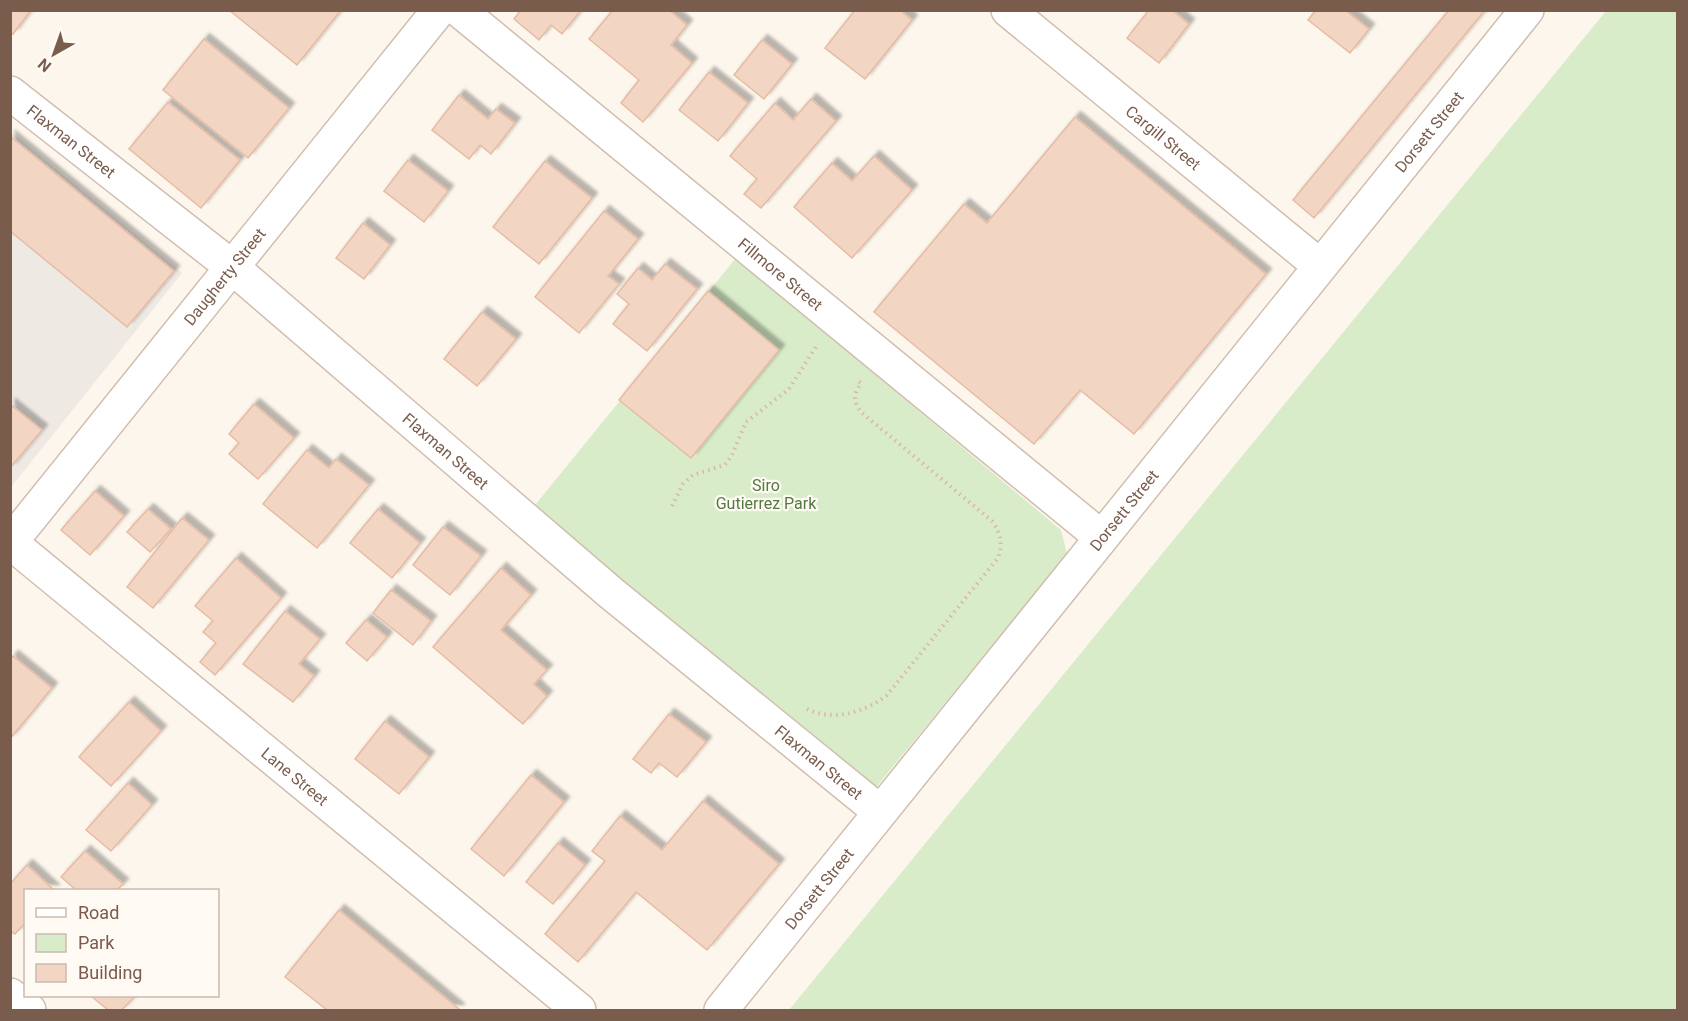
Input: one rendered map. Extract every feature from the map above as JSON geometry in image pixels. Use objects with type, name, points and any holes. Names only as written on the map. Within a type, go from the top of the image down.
[{"type":"street","name":"Daugherty Street","points":[[11,542],[439,10]]},
{"type":"street","name":"Fillmore Street","points":[[459,10],[1101,537]]},
{"type":"street","name":"Cargill Street","points":[[1008,10],[1320,266]]},
{"type":"street","name":"Dorsett Street","points":[[721,1011],[879,811],[1527,10]]},
{"type":"street","name":"Flaxman Street","points":[[10,93],[232,267],[612,593],[879,811]]},
{"type":"street","name":"Lane Street","points":[[11,542],[579,1011]]},
{"type":"street","points":[[10,995],[29,1011]]},
{"type":"path","points":[[672,506],[683,484],[693,475],[725,465],[732,455],[746,422],[789,388],[816,346],[836,321]]},
{"type":"path","points":[[807,339],[825,354]]},
{"type":"path","points":[[802,706],[811,711],[832,714],[856,713],[881,700],[899,683],[998,558],[1002,545],[998,530],[992,521],[855,405],[854,393],[861,383],[852,376]]},
{"type":"shaded area","points":[[11,132],[182,273],[11,487]]},
{"type":"green space","points":[[1606,11],[1677,11],[1677,1010],[789,1010]]},
{"type":"green space","name":"Siro Gutierrez Park","points":[[736,258],[1061,530],[1067,554],[873,791],[531,510]]},
{"type":"building","points":[[10,10],[31,10],[13,34],[10,33]]},
{"type":"building","points":[[229,10],[341,10],[297,65]]},
{"type":"building","points":[[521,10],[581,10],[562,34],[551,25],[539,40],[514,19]]},
{"type":"building","points":[[613,10],[669,10],[687,25],[671,45],[692,63],[643,122],[621,103],[639,80],[589,39]]},
{"type":"building","points":[[855,10],[900,10],[912,20],[865,79],[825,48]]},
{"type":"building","points":[[1149,10],[1172,10],[1189,24],[1159,63],[1127,38]]},
{"type":"building","points":[[1316,10],[1345,10],[1369,29],[1350,53],[1308,20]]},
{"type":"building","points":[[1449,10],[1485,10],[1314,218],[1293,200]]},
{"type":"building","points":[[204,39],[289,108],[248,158],[163,90]]},
{"type":"building","points":[[762,40],[792,64],[764,99],[734,75]]},
{"type":"building","points":[[709,72],[748,103],[718,141],[679,110]]},
{"type":"building","points":[[459,95],[488,119],[496,109],[515,123],[491,154],[480,145],[469,159],[432,130]]},
{"type":"building","points":[[811,99],[836,121],[761,208],[744,194],[757,179],[730,156],[775,103],[793,120]]},
{"type":"building","points":[[168,102],[240,160],[201,208],[129,149]]},
{"type":"building","points":[[1075,117],[1266,274],[1134,434],[1080,390],[1034,444],[874,312],[964,204],[987,223]]},
{"type":"building","points":[[10,136],[174,271],[127,327],[10,231]]},
{"type":"building","points":[[874,156],[912,190],[852,258],[794,207],[832,163],[852,181]]},
{"type":"building","points":[[408,160],[448,191],[424,222],[384,191]]},
{"type":"building","points":[[545,161],[592,198],[539,264],[493,227]]},
{"type":"building","points":[[604,211],[638,239],[608,276],[619,284],[579,333],[535,297]]},
{"type":"building","points":[[363,223],[390,245],[364,279],[336,258]]},
{"type":"building","points":[[665,264],[697,289],[647,351],[613,324],[629,304],[617,294],[638,268],[652,280]]},
{"type":"building","points":[[708,291],[779,350],[691,458],[619,400]]},
{"type":"building","points":[[482,312],[516,339],[477,386],[444,359]]},
{"type":"building","points":[[10,404],[42,430],[10,468]]},
{"type":"building","points":[[254,404],[294,438],[258,479],[229,454],[239,443],[229,434]]},
{"type":"building","points":[[307,450],[329,468],[336,459],[369,485],[317,548],[263,504]]},
{"type":"building","points":[[95,491],[124,516],[90,555],[61,530]]},
{"type":"building","points":[[148,509],[171,529],[150,552],[127,532]]},
{"type":"building","points":[[378,509],[420,543],[392,578],[350,543]]},
{"type":"building","points":[[182,518],[209,540],[153,608],[127,587]]},
{"type":"building","points":[[443,527],[481,556],[450,595],[413,565]]},
{"type":"building","points":[[236,558],[281,598],[215,675],[200,662],[216,643],[203,632],[213,621],[195,606]]},
{"type":"building","points":[[501,568],[531,595],[501,630],[547,670],[534,684],[547,696],[523,724],[433,647]]},
{"type":"building","points":[[391,590],[431,621],[413,645],[373,613]]},
{"type":"building","points":[[285,611],[320,639],[299,664],[314,676],[293,702],[243,664]]},
{"type":"building","points":[[366,620],[387,637],[367,661],[346,643]]},
{"type":"building","points":[[13,656],[52,688],[10,739],[10,659]]},
{"type":"building","points":[[129,702],[161,731],[111,786],[79,757]]},
{"type":"building","points":[[669,714],[706,742],[677,777],[659,763],[651,773],[633,759]]},
{"type":"building","points":[[385,721],[429,757],[399,794],[355,759]]},
{"type":"building","points":[[531,775],[564,802],[504,876],[471,849]]},
{"type":"building","points":[[128,783],[152,805],[111,851],[86,830]]},
{"type":"building","points":[[703,801],[779,864],[707,950],[636,892],[578,962],[545,934],[605,861],[592,851],[620,816],[662,850]]},
{"type":"building","points":[[558,843],[585,865],[553,904],[526,882]]},
{"type":"building","points":[[85,851],[123,884],[118,889],[75,889],[61,877]]},
{"type":"building","points":[[27,865],[53,889],[24,889],[24,924],[15,934],[10,931],[10,884]]},
{"type":"building","points":[[339,910],[459,1009],[327,1010],[285,977]]},
{"type":"building","points":[[92,997],[134,997],[122,1010],[108,1010]]}]
